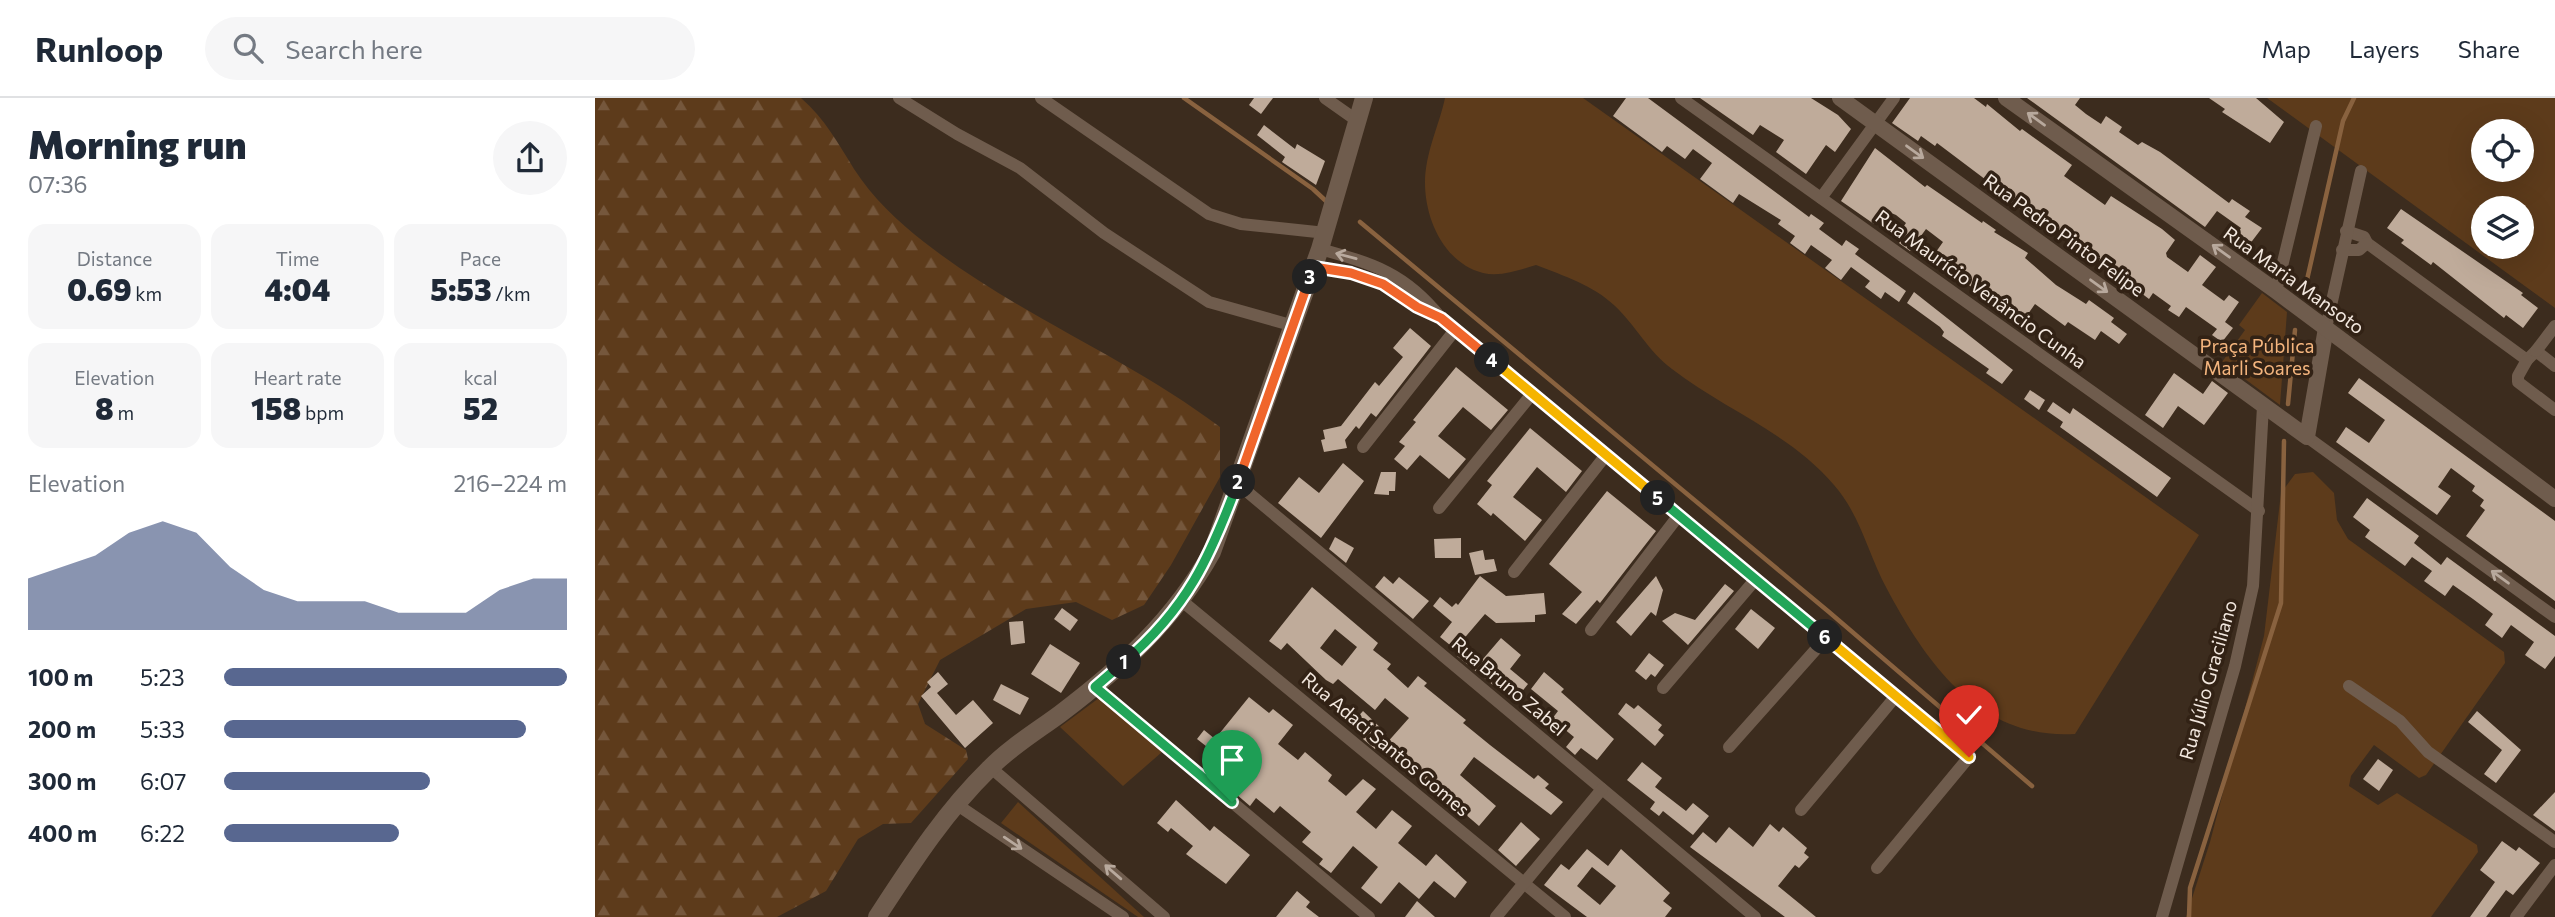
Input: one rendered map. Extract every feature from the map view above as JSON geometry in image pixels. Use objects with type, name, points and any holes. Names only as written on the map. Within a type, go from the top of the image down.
[{"type":"main road","points":[[877,917],[930,837],[990,766],[1095,687],[1141,648],[1182,601],[1212,552],[1323,241],[1364,98]]},
{"type":"street","points":[[1041,98],[1209,214],[1241,224],[1323,241],[1411,284],[1455,330],[1969,757],[1877,869]]},
{"type":"street","points":[[1325,98],[1359,122]]},
{"type":"street","name":"Rua Maurício Venâncio Cunha","points":[[1681,98],[2259,511]]},
{"type":"street","name":"Rua Pedro Pinto Felipe","points":[[1840,98],[2307,438]]},
{"type":"street","points":[[1821,198],[1893,98]]},
{"type":"street","name":"Rua Maria Mansoto","points":[[2005,98],[2276,291],[2555,499]]},
{"type":"street","points":[[905,100],[1020,168],[1104,233],[1209,302],[1294,326]]},
{"type":"street","points":[[2276,291],[2316,126]]},
{"type":"street","points":[[2361,171],[2326,328],[2307,438],[2555,617]]},
{"type":"street","points":[[2346,231],[2364,237],[2367,243],[2531,356],[2555,366]]},
{"type":"street","points":[[2342,250],[2359,250],[2367,243]]},
{"type":"street","points":[[1314,267],[1351,273],[1383,284],[1417,307],[1441,318]]},
{"type":"street","points":[[2555,326],[2518,376],[2518,382],[2555,410]]},
{"type":"street","points":[[1363,447],[1455,330]]},
{"type":"street","points":[[1439,508],[1532,394]]},
{"type":"street","name":"Rua Júlio Graciliano","points":[[2162,917],[2245,625],[2253,586],[2263,406]]},
{"type":"street","points":[[1514,572],[1606,455]]},
{"type":"street","name":"Rua Bruno Zabel","points":[[1238,484],[1755,917]]},
{"type":"street","points":[[1591,629],[1678,515]]},
{"type":"street","points":[[1664,688],[1755,580]]},
{"type":"street","name":"Rua Adaci Santos Gomes","points":[[1182,601],[1565,917]]},
{"type":"street","points":[[1729,747],[1826,638]]},
{"type":"street","points":[[2349,686],[2400,721],[2428,752],[2555,842]]},
{"type":"street","points":[[1095,687],[1369,917]]},
{"type":"street","points":[[1801,810],[1896,696]]},
{"type":"street","points":[[990,766],[1164,917]]},
{"type":"street","points":[[1496,917],[1602,789]]},
{"type":"street","points":[[956,804],[1123,917]]},
{"type":"street","points":[[2516,917],[2555,866]]},
{"type":"green space","points":[[595,98],[801,98],[824,123],[877,199],[924,242],[959,268],[1147,379],[1220,427],[1220,477],[1171,565],[1144,605],[1112,620],[1076,602],[1026,609],[940,660],[918,704],[925,724],[966,750],[968,759],[911,823],[883,824],[858,839],[826,891],[777,917],[595,917]]},
{"type":"green space","points":[[1445,98],[1583,98],[2199,535],[2075,734],[2041,733],[2011,724],[1984,711],[1960,692],[1920,644],[1903,617],[1880,576],[1851,509],[1834,485],[1798,451],[1672,369],[1622,314],[1597,292],[1536,265],[1490,274],[1469,268],[1457,260],[1439,238],[1426,197],[1427,161]]},
{"type":"green space","points":[[2267,98],[2555,98],[2555,308],[2488,259],[2534,259],[2534,196],[2471,196],[2471,247]]},
{"type":"green space","name":"Praça Pública Marli Soares","points":[[2262,293],[2287,312],[2280,405],[2222,362],[2245,330],[2239,325]]},
{"type":"green space","points":[[2313,472],[2334,493],[2337,520],[2348,539],[2504,652],[2505,663],[2426,775],[2419,778],[2374,745],[2351,776],[2349,786],[2378,805],[2397,793],[2477,845],[2478,852],[2431,917],[2186,917],[2210,842],[2264,636],[2281,493],[2295,474]]},
{"type":"green space","points":[[1099,698],[1162,752],[1123,786],[1060,727]]},
{"type":"green space","points":[[1018,802],[1144,917],[1138,917],[1001,823]]},
{"type":"building","points":[[1254,98],[1273,98],[1261,114],[1249,105]]},
{"type":"building","points":[[1626,98],[1648,98],[1809,217],[1811,214],[1824,223],[1819,229],[1842,246],[1846,240],[1859,249],[1855,254],[1906,291],[1899,302],[1885,292],[1881,299],[1865,287],[1870,281],[1851,267],[1841,280],[1825,268],[1832,260],[1811,245],[1805,254],[1790,243],[1795,236],[1778,224],[1781,220],[1739,194],[1733,203],[1700,179],[1712,163],[1693,149],[1685,159],[1667,146],[1662,152],[1613,116]]},
{"type":"building","points":[[1700,98],[1811,98],[1838,115],[1851,129],[1835,152],[1826,145],[1806,174],[1776,152],[1784,140],[1760,125],[1753,135]]},
{"type":"building","points":[[1910,98],[1974,98],[1986,107],[1987,104],[2020,131],[2022,129],[2072,165],[2064,176],[2105,205],[2111,196],[2162,229],[2175,240],[2166,253],[2167,257],[2188,272],[2200,255],[2216,267],[2202,285],[2224,301],[2229,295],[2239,302],[2225,322],[2233,328],[2222,342],[2212,335],[2217,329],[2186,307],[2179,317],[2168,310],[2171,306],[2153,293],[2149,299],[2044,219],[2041,224],[2009,201],[2010,198],[1937,143],[1935,146],[1921,136],[1918,141],[1892,123]]},
{"type":"building","points":[[2027,98],[2080,98],[2075,105],[2086,114],[2101,124],[2106,116],[2122,127],[2119,132],[2138,145],[2142,142],[2160,152],[2229,203],[2232,199],[2250,211],[2245,217],[2262,228],[2243,253],[2230,245],[2241,228],[2217,211],[2205,227]]},
{"type":"building","points":[[2209,98],[2256,98],[2284,122],[2270,143],[2222,112],[2225,109]]},
{"type":"building","points":[[1264,125],[1295,149],[1297,144],[1325,161],[1316,185],[1282,162],[1285,157],[1257,135]]},
{"type":"building","points":[[1875,148],[1925,187],[1927,185],[2028,253],[2025,258],[2056,285],[2086,304],[2089,300],[2114,318],[2111,322],[2127,334],[2119,344],[2101,331],[2095,340],[2068,322],[2065,326],[2035,304],[2020,325],[2006,315],[2008,312],[1931,259],[1943,242],[1926,229],[1910,251],[1899,243],[1904,237],[1899,233],[1906,223],[1896,215],[1884,210],[1874,224],[1841,201]]},
{"type":"building","points":[[2401,209],[2523,293],[2521,295],[2538,308],[2523,328],[2506,315],[2504,318],[2433,262],[2431,265],[2401,243],[2404,240],[2387,228]]},
{"type":"building","points":[[1914,292],[2013,370],[2002,384],[1986,373],[1989,369],[1942,336],[1944,332],[1940,327],[1907,303]]},
{"type":"building","points":[[1410,328],[1431,346],[1376,417],[1371,413],[1359,429],[1356,426],[1345,440],[1347,448],[1324,452],[1321,440],[1325,439],[1323,430],[1341,426],[1375,382],[1379,386],[1403,357],[1393,348]]},
{"type":"building","points":[[1456,367],[1508,410],[1491,430],[1463,407],[1438,436],[1466,459],[1449,479],[1420,455],[1407,470],[1394,459],[1405,446],[1399,442],[1416,422],[1413,420]]},
{"type":"building","points":[[2174,373],[2203,394],[2212,381],[2228,393],[2204,425],[2178,406],[2163,428],[2145,415]]},
{"type":"building","points":[[2359,378],[2555,521],[2555,601],[2466,536],[2485,510],[2480,506],[2484,500],[2472,491],[2475,486],[2451,468],[2438,487],[2451,496],[2437,515],[2336,442],[2346,427],[2369,443],[2385,420],[2348,393]]},
{"type":"building","points":[[2030,390],[2045,400],[2039,410],[2024,399]]},
{"type":"building","points":[[2053,402],[2070,414],[2073,408],[2171,478],[2157,497],[2060,427],[2063,422],[2047,411]]},
{"type":"building","points":[[1530,428],[1582,471],[1566,492],[1537,467],[1513,497],[1542,520],[1525,541],[1493,513],[1491,516],[1477,504],[1492,485],[1487,481]]},
{"type":"building","points":[[1343,463],[1364,481],[1321,538],[1278,503],[1299,477],[1319,493]]},
{"type":"building","points":[[1381,472],[1396,472],[1395,491],[1389,491],[1389,495],[1374,494]]},
{"type":"building","points":[[1607,491],[1656,531],[1600,603],[1597,600],[1576,624],[1562,614],[1582,592],[1549,564]]},
{"type":"building","points":[[2367,498],[2419,536],[2414,543],[2441,565],[2447,557],[2555,636],[2555,656],[2545,669],[2525,655],[2534,642],[2511,625],[2502,638],[2485,625],[2493,614],[2473,599],[2453,585],[2445,596],[2424,581],[2432,571],[2412,557],[2405,566],[2365,537],[2370,530],[2353,517]]},
{"type":"building","points":[[1335,537],[1354,548],[1346,563],[1329,549]]},
{"type":"building","points":[[1461,538],[1461,558],[1435,558],[1434,539]]},
{"type":"building","points":[[1483,550],[1485,560],[1494,559],[1497,571],[1475,575],[1469,553]]},
{"type":"building","points":[[1384,576],[1393,584],[1399,577],[1429,601],[1413,619],[1375,587]]},
{"type":"building","points":[[1480,576],[1506,596],[1544,593],[1546,614],[1535,615],[1535,622],[1496,623],[1485,614],[1455,649],[1440,637],[1452,622],[1433,606],[1440,597],[1452,607],[1456,603],[1458,605]]},
{"type":"building","points":[[1656,576],[1663,590],[1656,616],[1651,612],[1631,636],[1616,622]]},
{"type":"building","points":[[1725,584],[1734,591],[1688,645],[1662,621],[1675,613],[1695,620]]},
{"type":"building","points":[[1312,587],[1378,643],[1373,650],[1391,664],[1387,669],[1408,688],[1418,676],[1427,683],[1424,686],[1466,720],[1463,723],[1534,779],[1538,775],[1549,784],[1545,788],[1563,802],[1551,815],[1474,757],[1460,775],[1496,806],[1479,826],[1385,745],[1409,718],[1385,698],[1375,710],[1338,679],[1333,684],[1326,680],[1287,643],[1281,650],[1269,641]],"holes":[[[1335,629],[1357,647],[1342,666],[1320,648]]]},
{"type":"building","points":[[1062,608],[1078,620],[1070,631],[1054,619]]},
{"type":"building","points":[[1751,609],[1775,628],[1758,649],[1735,629]]},
{"type":"building","points":[[1023,621],[1025,643],[1011,645],[1009,622]]},
{"type":"building","points":[[1501,638],[1521,655],[1510,669],[1528,684],[1520,694],[1514,689],[1508,697],[1457,656],[1466,646],[1483,659]]},
{"type":"building","points":[[1050,644],[1080,663],[1061,693],[1031,674]]},
{"type":"building","points":[[1649,653],[1664,665],[1655,677],[1651,674],[1646,680],[1635,671]]},
{"type":"building","points":[[938,672],[948,684],[937,693],[956,715],[973,700],[993,723],[965,748],[921,696],[931,687],[927,682]]},
{"type":"building","points":[[1544,672],[1564,689],[1561,692],[1614,739],[1597,760],[1581,748],[1575,755],[1566,747],[1574,737],[1552,719],[1558,711],[1531,689]]},
{"type":"building","points":[[1001,684],[1029,698],[1020,715],[993,700]]},
{"type":"building","points":[[1249,697],[1269,713],[1273,709],[1293,725],[1278,744],[1298,760],[1305,752],[1332,775],[1328,781],[1346,796],[1363,779],[1376,789],[1356,812],[1376,829],[1392,810],[1412,826],[1398,843],[1426,866],[1436,854],[1467,882],[1455,898],[1434,881],[1419,899],[1399,882],[1381,904],[1361,888],[1378,867],[1353,846],[1331,873],[1319,864],[1323,859],[1302,842],[1311,832],[1280,806],[1274,813],[1256,798],[1250,806],[1236,794],[1242,787],[1222,770],[1218,775],[1202,761],[1211,750],[1197,739],[1204,730],[1215,739]]},
{"type":"building","points":[[1626,703],[1634,709],[1638,705],[1662,725],[1658,730],[1664,735],[1655,746],[1618,714]]},
{"type":"building","points":[[1363,711],[1387,734],[1375,749],[1363,739],[1369,732],[1355,720]]},
{"type":"building","points":[[2477,711],[2521,750],[2496,783],[2484,774],[2502,750],[2468,722]]},
{"type":"building","points":[[2378,759],[2393,770],[2379,791],[2363,779]]},
{"type":"building","points":[[1642,762],[1662,778],[1655,787],[1686,811],[1693,803],[1709,816],[1693,835],[1663,811],[1659,816],[1650,809],[1655,802],[1627,780]]},
{"type":"building","points":[[2555,792],[2555,831],[2533,815]]},
{"type":"building","points":[[1176,800],[1210,831],[1214,826],[1250,855],[1226,884],[1186,854],[1193,846],[1171,828],[1168,832],[1157,823]]},
{"type":"building","points":[[1521,822],[1540,839],[1516,866],[1498,850]]},
{"type":"building","points":[[1770,824],[1779,832],[1783,827],[1807,848],[1804,853],[1809,857],[1799,868],[1795,865],[1778,886],[1816,917],[1785,917],[1690,847],[1703,832],[1716,843],[1729,827],[1753,847]]},
{"type":"building","points":[[2502,841],[2516,851],[2519,847],[2540,863],[2513,895],[2506,890],[2486,917],[2470,917],[2495,882],[2480,870]]},
{"type":"building","points":[[1587,849],[1608,866],[1621,849],[1670,893],[1663,901],[1672,908],[1665,917],[1587,917],[1544,885],[1561,864],[1569,870]],"holes":[[[1592,867],[1616,886],[1600,905],[1577,886]]]},
{"type":"building","points":[[1297,891],[1310,902],[1306,907],[1319,917],[1276,917]]},
{"type":"building","points":[[1417,901],[1435,917],[1405,917]]},
{"type":"waterway","points":[[1184,98],[1313,189],[1327,202]]},
{"type":"waterway","points":[[2304,293],[2343,121],[2354,98]]},
{"type":"waterway","points":[[1360,222],[1829,612],[2032,786]]},
{"type":"waterway","points":[[2288,404],[2295,330]]},
{"type":"waterway","points":[[2189,917],[2190,888],[2281,603],[2284,441]]},
{"type":"route","points":[[1232,802],[1095,687],[1160,628],[1182,601],[1212,552],[1314,267],[1366,277],[1398,292],[1417,307],[1441,318],[1969,757]]}]
